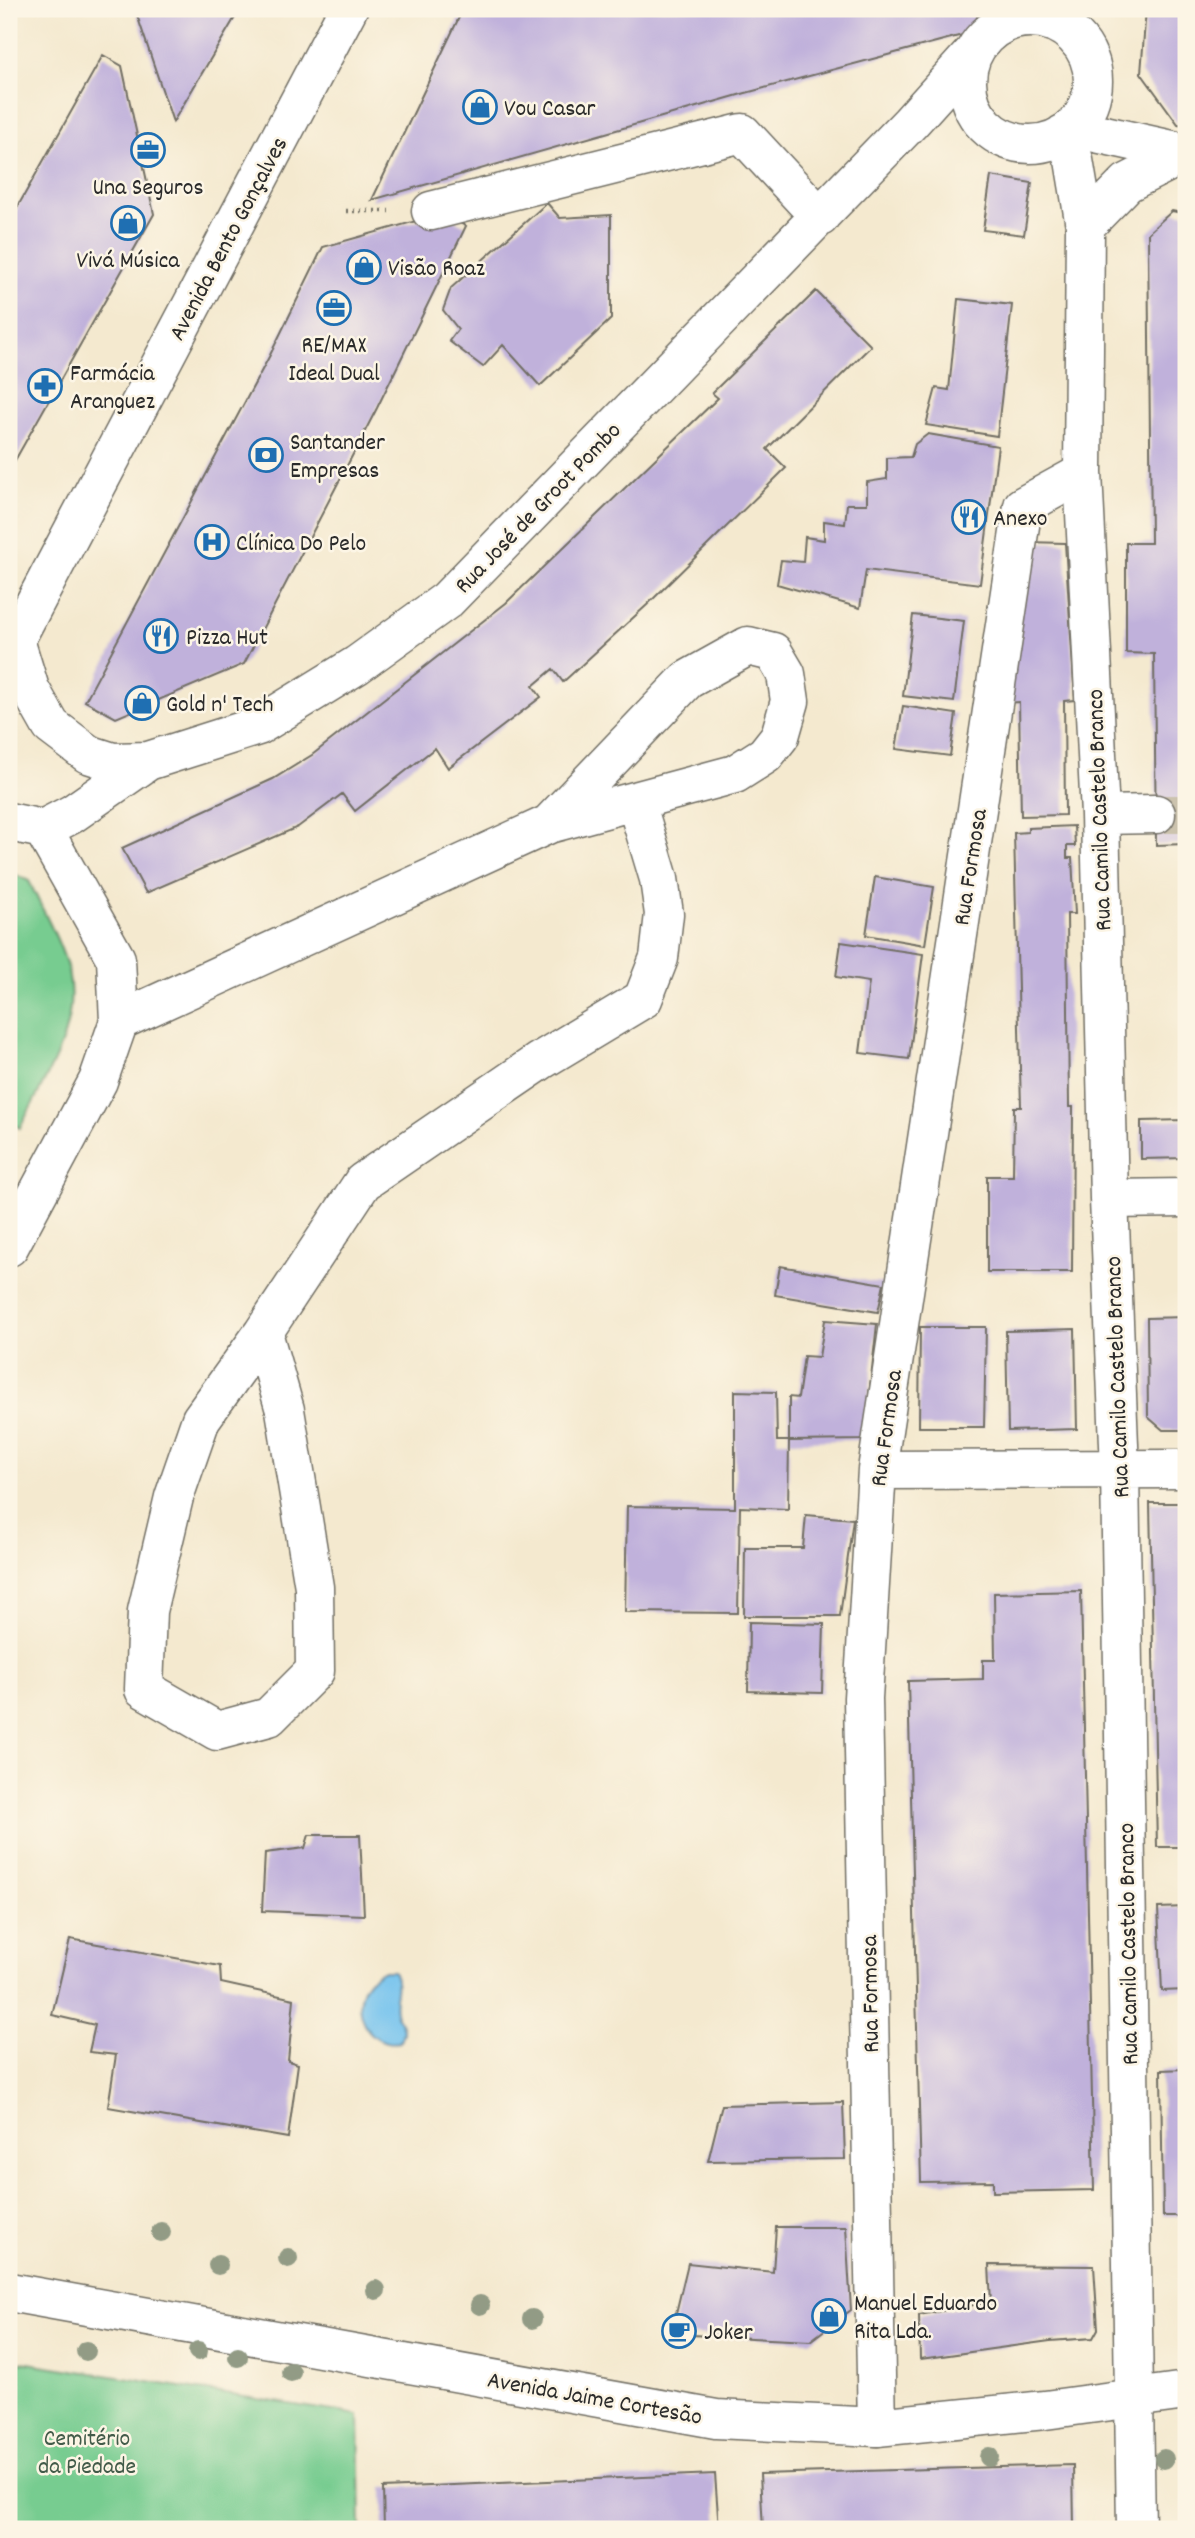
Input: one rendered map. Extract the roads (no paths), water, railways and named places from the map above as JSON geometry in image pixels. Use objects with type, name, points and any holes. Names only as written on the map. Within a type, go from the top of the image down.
[{"type":"street","name":"Avenida Bento Gonçalves","points":[[12,646],[348,9]]},
{"type":"street","points":[[1083,9],[1086,51],[1093,72],[1093,93],[1085,113],[1068,131],[1037,144],[1018,143],[1000,136],[985,125],[973,109],[967,90],[968,71],[974,52],[1005,17],[1040,19],[1058,24],[1074,36],[1086,51]]},
{"type":"street","name":"Rua José de Groot Pombo","points":[[26,825],[72,814],[148,761],[258,726],[357,665],[447,600],[910,124],[974,52]]},
{"type":"street","points":[[1068,131],[1186,153]]},
{"type":"street","name":"Rua Camilo Castelo Branco","points":[[1068,131],[1084,226],[1083,473],[1100,815],[1109,1199],[1120,1469],[1136,2529]]},
{"type":"street","points":[[431,211],[742,133],[820,217]]},
{"type":"street","points":[[1084,226],[1127,183],[1186,153]]},
{"type":"street","name":"Rua Formosa","points":[[877,2427],[863,1698],[877,1470],[1023,506],[1083,473]]},
{"type":"street","points":[[12,646],[30,689],[51,726],[88,754],[113,762],[148,761]]},
{"type":"street","points":[[119,1021],[549,824],[735,774],[765,755],[780,736],[790,701],[786,674],[773,652],[748,646],[687,680],[549,824]]},
{"type":"street","points":[[263,1333],[285,1410],[314,1587],[315,1671],[269,1717],[218,1731],[144,1689],[147,1611],[174,1497],[201,1419],[263,1333],[363,1182],[540,1061],[643,999],[659,958],[664,914],[659,879],[636,802]]},
{"type":"street","points":[[1100,815],[1156,814]]},
{"type":"street","points":[[9,1247],[98,1081],[119,1021],[116,959],[26,825]]},
{"type":"street","points":[[1109,1199],[1186,1198]]},
{"type":"street","points":[[877,1470],[1186,1469]]},
{"type":"street","name":"Avenida Jaime Cortesão","points":[[9,2292],[716,2419],[877,2427],[1045,2410],[1186,2391]]},
{"type":"water","points":[[382,1971],[393,1971],[395,1977],[394,2004],[403,2028],[400,2042],[378,2039],[370,2032],[360,2013],[362,1991],[369,1980]]},
{"type":"tunnel","points":[[1156,814],[1186,814]]},
{"type":"place","name":"Vou Casar","points":[[480,107]]},
{"type":"place","name":"Una Seguros","points":[[148,150]]},
{"type":"place","name":"Vivá Música","points":[[128,223]]},
{"type":"place","name":"Visão Roaz","points":[[364,267]]},
{"type":"place","name":"RE/MAX Ideal Dual","points":[[334,308]]},
{"type":"place","name":"Farmácia Aranguez","points":[[45,386]]},
{"type":"place","name":"Santander Empresas","points":[[266,455]]},
{"type":"place","name":"Anexo","points":[[969,517]]},
{"type":"place","name":"Clínica Do Pelo","points":[[212,542]]},
{"type":"place","name":"Pizza Hut","points":[[161,636]]},
{"type":"place","name":"Gold n' Tech","points":[[142,703]]},
{"type":"place","name":"Manuel Eduardo Rita Lda.","points":[[829,2316]]},
{"type":"place","name":"Joker","points":[[679,2331]]},
{"type":"park label","name":"Cemitério da Piedade","points":[[87,2451]]}]
